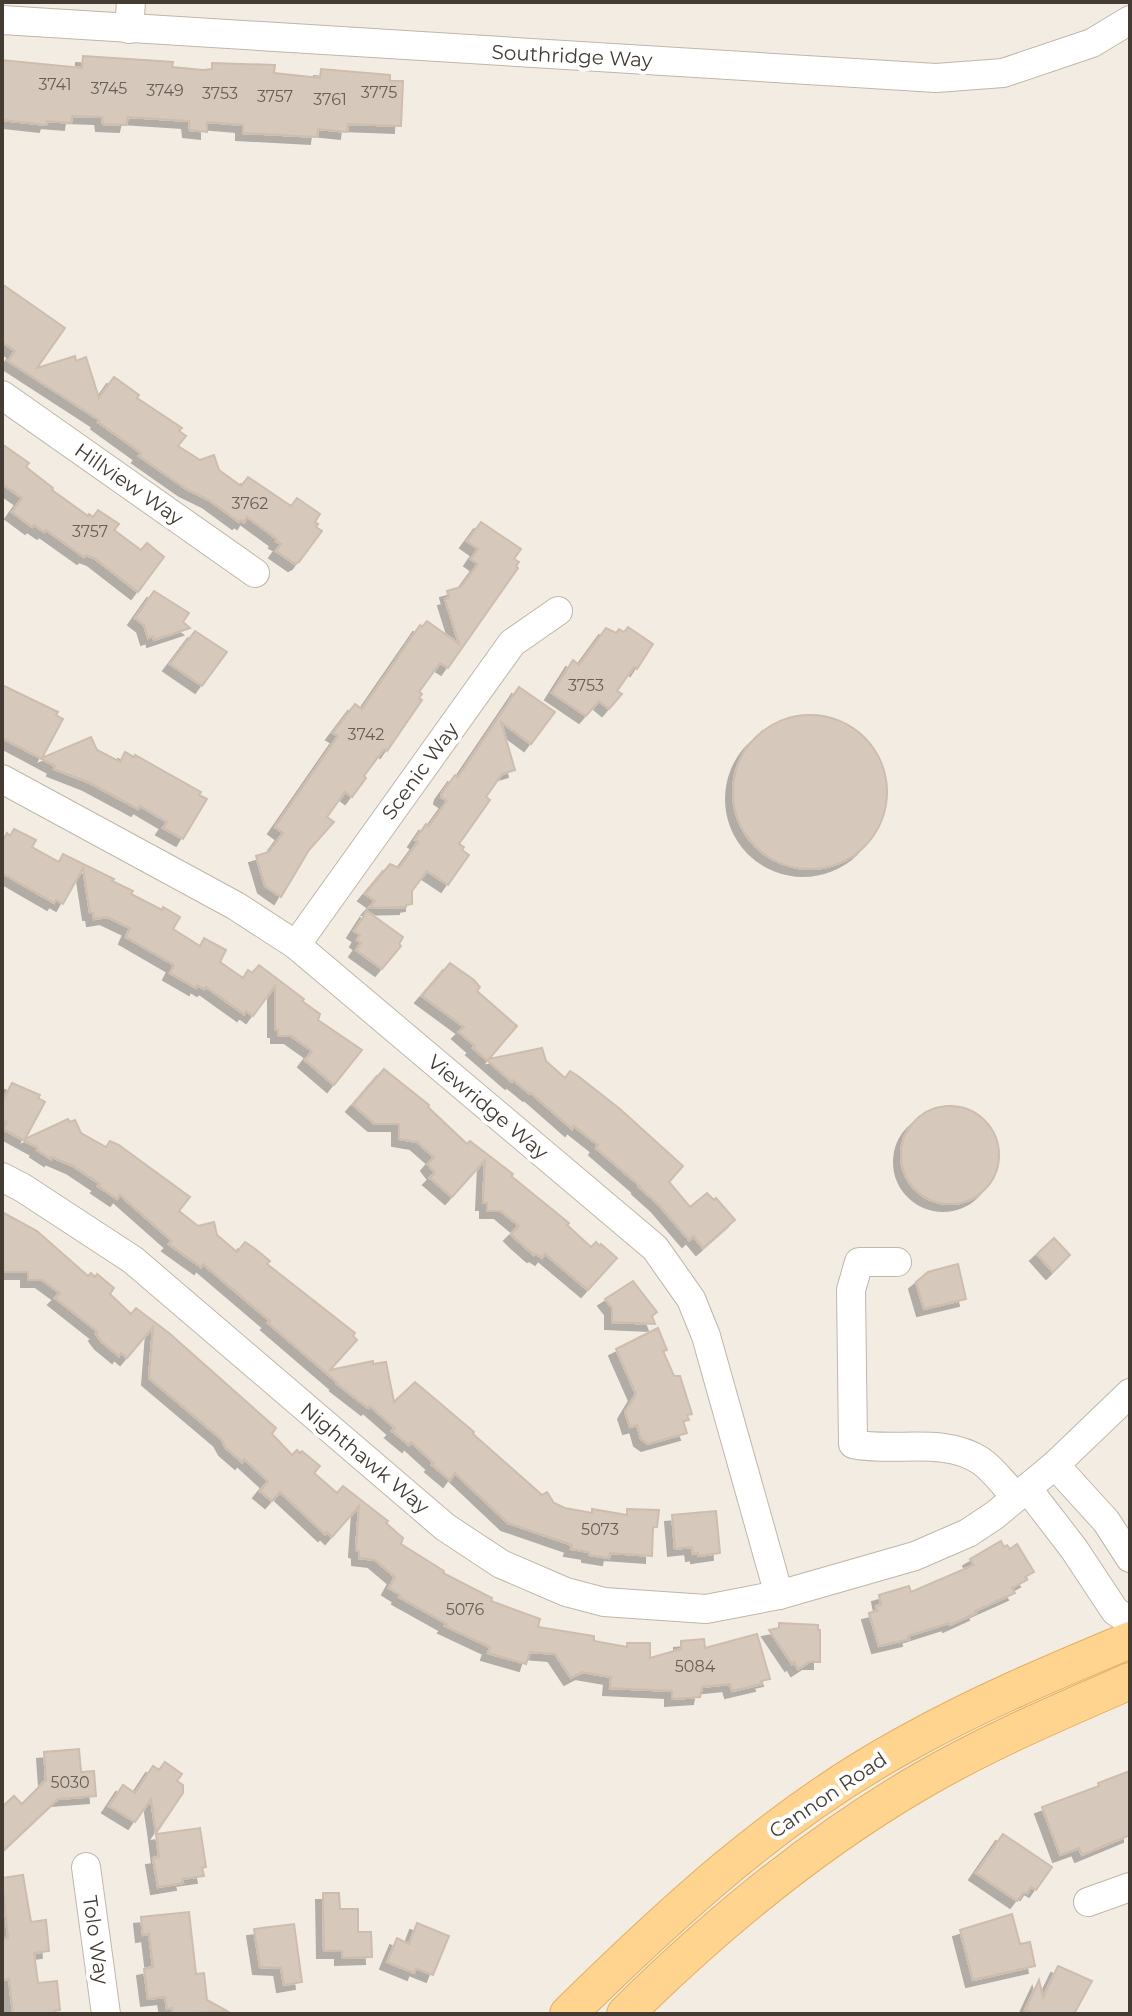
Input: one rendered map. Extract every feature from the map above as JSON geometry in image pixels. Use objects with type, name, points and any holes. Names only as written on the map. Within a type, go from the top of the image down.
[{"type":"main road","name":"Cannon Road","points":[[568,2014],[657,1926],[729,1863],[813,1802],[901,1746],[996,1697],[1130,1640]]},
{"type":"main road","name":"Cannon Road","points":[[625,2014],[684,1956],[755,1894],[836,1835],[921,1781],[1017,1730],[1130,1681]]},
{"type":"street","name":"Southridge Way","points":[[2,20],[130,16],[936,78],[1003,73],[1092,43],[1130,20]]},
{"type":"street","name":"Hillview Way","points":[[2,395],[255,573]]},
{"type":"street","name":"Scenic Way","points":[[296,945],[512,643],[558,611]]},
{"type":"street","name":"Viewridge Way","points":[[2,779],[236,906],[296,945],[655,1248],[691,1299],[706,1336],[779,1595]]},
{"type":"street","name":"Nighthawk Way","points":[[2,1177],[133,1260],[445,1527],[501,1564],[566,1592],[604,1602],[706,1609],[779,1595],[915,1556],[968,1533],[995,1515],[1055,1465],[1130,1393]]},
{"type":"street","points":[[897,1262],[859,1262],[851,1290],[853,1444],[873,1448],[940,1446],[981,1461],[1022,1492],[1074,1549],[1115,1611],[1130,1621]]},
{"type":"street","points":[[1055,1465],[1106,1521],[1130,1558]]},
{"type":"street","name":"Tolo Way","points":[[86,1867],[106,2014]]},
{"type":"street","points":[[1088,1902],[1130,1887]]},
{"type":"building","points":[[83,56],[173,62],[172,67],[203,70],[212,69],[212,63],[275,65],[274,73],[320,78],[321,69],[390,75],[390,81],[403,81],[401,126],[348,124],[347,132],[318,129],[317,137],[243,133],[243,125],[207,122],[207,132],[190,130],[189,121],[128,117],[126,125],[103,124],[102,117],[72,116],[71,123],[47,121],[46,125],[2,120],[2,60],[82,68]]},
{"type":"building","points":[[2,284],[65,328],[37,368],[75,356],[76,361],[86,357],[99,398],[114,377],[139,395],[137,398],[182,428],[179,431],[186,436],[178,446],[200,460],[214,455],[219,470],[241,486],[248,477],[291,506],[297,498],[320,514],[315,522],[322,531],[299,562],[295,564],[276,551],[281,544],[277,539],[247,517],[244,522],[239,522],[209,500],[186,489],[139,456],[141,453],[99,420],[8,361],[15,351],[2,342]]},
{"type":"building","points":[[2,444],[29,463],[26,467],[52,490],[88,516],[93,517],[98,510],[119,524],[114,530],[141,550],[147,543],[164,557],[138,592],[94,558],[84,557],[46,530],[32,527],[12,512],[22,498],[2,484]]},
{"type":"building","points":[[481,522],[521,549],[514,559],[519,562],[518,568],[448,668],[440,663],[419,692],[422,700],[387,751],[384,749],[364,776],[366,778],[352,797],[345,792],[327,817],[334,822],[309,850],[281,897],[265,886],[256,856],[269,852],[283,833],[275,827],[338,736],[333,733],[355,704],[362,709],[420,625],[422,627],[427,621],[459,644],[445,599],[449,598],[447,591],[461,587],[478,564],[471,559],[478,549],[467,541]]},
{"type":"building","points":[[154,591],[189,613],[183,622],[190,628],[154,640],[153,636],[148,638],[144,625],[135,618]]},
{"type":"building","points":[[628,627],[653,644],[637,669],[634,667],[617,691],[622,694],[609,709],[599,701],[586,716],[552,693],[573,660],[579,665],[606,628],[616,633],[619,629],[624,632]]},
{"type":"building","points":[[195,631],[227,652],[202,686],[170,664]]},
{"type":"building","points":[[2,685],[58,712],[56,715],[63,719],[42,758],[91,737],[97,750],[120,762],[125,752],[135,755],[201,792],[199,795],[207,799],[183,839],[163,828],[167,822],[140,806],[138,809],[90,783],[54,769],[55,766],[2,738]]},
{"type":"building","points":[[519,687],[555,712],[531,744],[501,722],[515,770],[502,774],[486,797],[490,800],[459,844],[469,855],[448,885],[427,871],[412,891],[412,904],[406,907],[369,908],[375,901],[365,894],[390,864],[399,868],[418,842],[415,840],[426,824],[429,826],[447,801],[441,797],[442,793],[455,775],[458,777]]},
{"type":"building","points":[[810,715],[840,721],[865,737],[881,762],[887,792],[881,822],[865,847],[840,863],[810,869],[780,863],[755,847],[739,822],[733,792],[739,762],[755,737],[780,721]]},
{"type":"building","points":[[14,829],[36,840],[32,847],[59,862],[63,854],[114,879],[112,881],[133,891],[131,894],[180,917],[173,929],[200,946],[204,938],[226,950],[220,962],[243,978],[248,970],[252,973],[259,965],[304,999],[302,1001],[320,1014],[318,1020],[362,1050],[334,1085],[305,1060],[312,1051],[291,1036],[278,1036],[278,1030],[275,1030],[275,986],[253,1016],[246,1011],[244,1014],[206,987],[197,985],[196,988],[170,973],[174,965],[126,937],[130,928],[107,917],[94,919],[93,913],[90,913],[83,868],[63,904],[56,900],[54,903],[2,873],[2,842],[7,833],[10,836]]},
{"type":"building","points":[[367,911],[403,937],[401,946],[382,969],[356,950],[361,943],[357,940],[360,935],[354,931]]},
{"type":"building","points":[[450,963],[474,980],[480,987],[477,991],[517,1026],[489,1059],[542,1048],[546,1061],[565,1078],[570,1071],[578,1076],[683,1166],[669,1182],[690,1207],[707,1193],[714,1200],[716,1198],[735,1220],[703,1248],[693,1236],[689,1240],[640,1186],[596,1148],[598,1145],[574,1126],[572,1129],[473,1048],[475,1046],[459,1032],[464,1027],[422,996]]},
{"type":"building","points":[[384,1069],[429,1105],[467,1144],[470,1141],[513,1174],[511,1176],[569,1223],[567,1225],[591,1247],[596,1242],[601,1244],[617,1258],[588,1290],[545,1254],[542,1258],[534,1255],[518,1241],[511,1234],[519,1226],[501,1211],[487,1211],[487,1203],[483,1203],[485,1160],[452,1197],[430,1178],[435,1173],[428,1164],[434,1157],[417,1142],[399,1139],[399,1124],[375,1124],[353,1105]]},
{"type":"building","points":[[12,1083],[40,1095],[38,1098],[45,1102],[25,1139],[68,1119],[70,1122],[75,1120],[81,1133],[106,1147],[110,1141],[119,1145],[190,1197],[179,1211],[198,1226],[214,1222],[217,1235],[237,1252],[245,1242],[254,1248],[270,1261],[267,1264],[355,1333],[353,1336],[357,1340],[330,1370],[373,1361],[373,1364],[386,1362],[394,1402],[415,1382],[542,1495],[547,1492],[554,1503],[565,1508],[627,1515],[627,1509],[659,1510],[657,1527],[653,1527],[652,1556],[610,1553],[609,1558],[589,1555],[589,1552],[571,1549],[572,1545],[508,1523],[455,1473],[450,1480],[432,1465],[434,1463],[411,1442],[409,1445],[392,1431],[395,1428],[370,1406],[368,1408],[337,1384],[203,1264],[201,1267],[169,1244],[172,1241],[120,1195],[117,1199],[73,1166],[51,1159],[38,1148],[3,1129],[7,1122],[2,1120],[2,1102]]},
{"type":"building","points":[[950,1106],[969,1110],[985,1120],[995,1136],[999,1155],[995,1174],[985,1190],[969,1200],[950,1204],[931,1200],[915,1190],[905,1174],[901,1155],[905,1136],[915,1120],[931,1110]]},
{"type":"building","points":[[2,1212],[37,1231],[88,1276],[91,1273],[95,1277],[97,1274],[114,1288],[110,1294],[131,1314],[136,1308],[169,1333],[276,1428],[272,1434],[292,1455],[297,1450],[302,1451],[320,1466],[314,1473],[337,1493],[343,1486],[388,1521],[386,1523],[403,1538],[401,1544],[443,1573],[492,1598],[491,1601],[540,1619],[538,1627],[594,1636],[594,1641],[627,1647],[627,1643],[650,1643],[650,1658],[681,1649],[681,1641],[704,1639],[705,1648],[757,1634],[770,1679],[732,1691],[730,1684],[702,1687],[700,1697],[672,1699],[672,1691],[610,1688],[611,1677],[582,1672],[571,1678],[555,1654],[530,1652],[526,1664],[488,1653],[490,1647],[445,1626],[447,1624],[399,1597],[389,1588],[395,1577],[375,1560],[359,1558],[359,1551],[356,1550],[359,1506],[332,1537],[280,1492],[272,1501],[260,1491],[268,1481],[244,1459],[242,1462],[221,1439],[149,1378],[153,1327],[127,1358],[121,1353],[119,1356],[102,1342],[96,1334],[98,1332],[55,1298],[60,1293],[42,1280],[28,1280],[28,1272],[2,1272]]},
{"type":"building","points":[[1054,1238],[1070,1255],[1053,1272],[1037,1254]]},
{"type":"building","points":[[958,1264],[966,1299],[924,1309],[916,1282],[928,1272]]},
{"type":"building","points":[[633,1281],[657,1312],[652,1316],[655,1324],[612,1322],[612,1308],[605,1299]]},
{"type":"building","points":[[658,1328],[667,1350],[663,1351],[674,1376],[680,1376],[692,1414],[687,1415],[689,1420],[683,1421],[687,1433],[648,1444],[641,1439],[637,1425],[630,1427],[625,1412],[636,1394],[616,1349]]},
{"type":"building","points":[[716,1511],[720,1553],[698,1556],[698,1553],[693,1554],[692,1547],[675,1549],[672,1515]]},
{"type":"building","points":[[1001,1541],[1004,1547],[1007,1545],[1010,1549],[1017,1544],[1034,1572],[1012,1588],[1015,1593],[950,1625],[879,1646],[869,1613],[877,1611],[876,1606],[881,1605],[879,1595],[909,1586],[911,1592],[974,1565],[970,1559]]},
{"type":"building","points":[[779,1623],[818,1625],[820,1662],[809,1662],[798,1669],[794,1662],[792,1664],[769,1630],[779,1628]]},
{"type":"building","points":[[79,1749],[81,1772],[94,1771],[96,1796],[58,1799],[2,1852],[2,1807],[14,1796],[22,1804],[46,1780],[44,1752]]},
{"type":"building","points":[[165,1762],[182,1774],[177,1781],[183,1785],[183,1793],[156,1833],[151,1799],[135,1822],[109,1806],[123,1785],[135,1793],[153,1766],[159,1770]]},
{"type":"building","points":[[1130,1771],[1130,1835],[1082,1855],[1079,1848],[1060,1855],[1042,1807]]},
{"type":"building","points":[[200,1828],[206,1867],[202,1868],[204,1876],[158,1887],[153,1858],[159,1857],[156,1834]]},
{"type":"building","points":[[1003,1834],[1052,1867],[1036,1890],[1031,1887],[1017,1901],[976,1873]]},
{"type":"building","points":[[23,1875],[31,1922],[46,1920],[49,1951],[34,1953],[38,1983],[57,1981],[60,2010],[55,2011],[56,2014],[13,2014],[9,1979],[2,1980],[2,1939],[8,1938],[2,1878]]},
{"type":"building","points":[[323,1893],[339,1893],[340,1909],[358,1909],[358,1932],[371,1932],[372,1957],[342,1958],[342,1951],[324,1951]]},
{"type":"building","points":[[189,1912],[196,1974],[204,1973],[207,2000],[227,2011],[173,2014],[172,2008],[167,2009],[165,1997],[148,1999],[144,1969],[153,1967],[149,1934],[143,1935],[141,1917]]},
{"type":"building","points":[[1012,1914],[1020,1944],[1030,1942],[1035,1966],[973,1980],[960,1930]]},
{"type":"building","points":[[417,1923],[449,1936],[433,1975],[416,1968],[414,1973],[387,1962],[397,1938],[409,1944]]},
{"type":"building","points":[[294,1924],[302,1982],[284,1985],[281,1968],[260,1967],[254,1929]]},
{"type":"building","points":[[1058,1966],[1092,1981],[1074,2014],[1034,2014],[1025,2010],[1039,1980],[1043,1997]]}]
